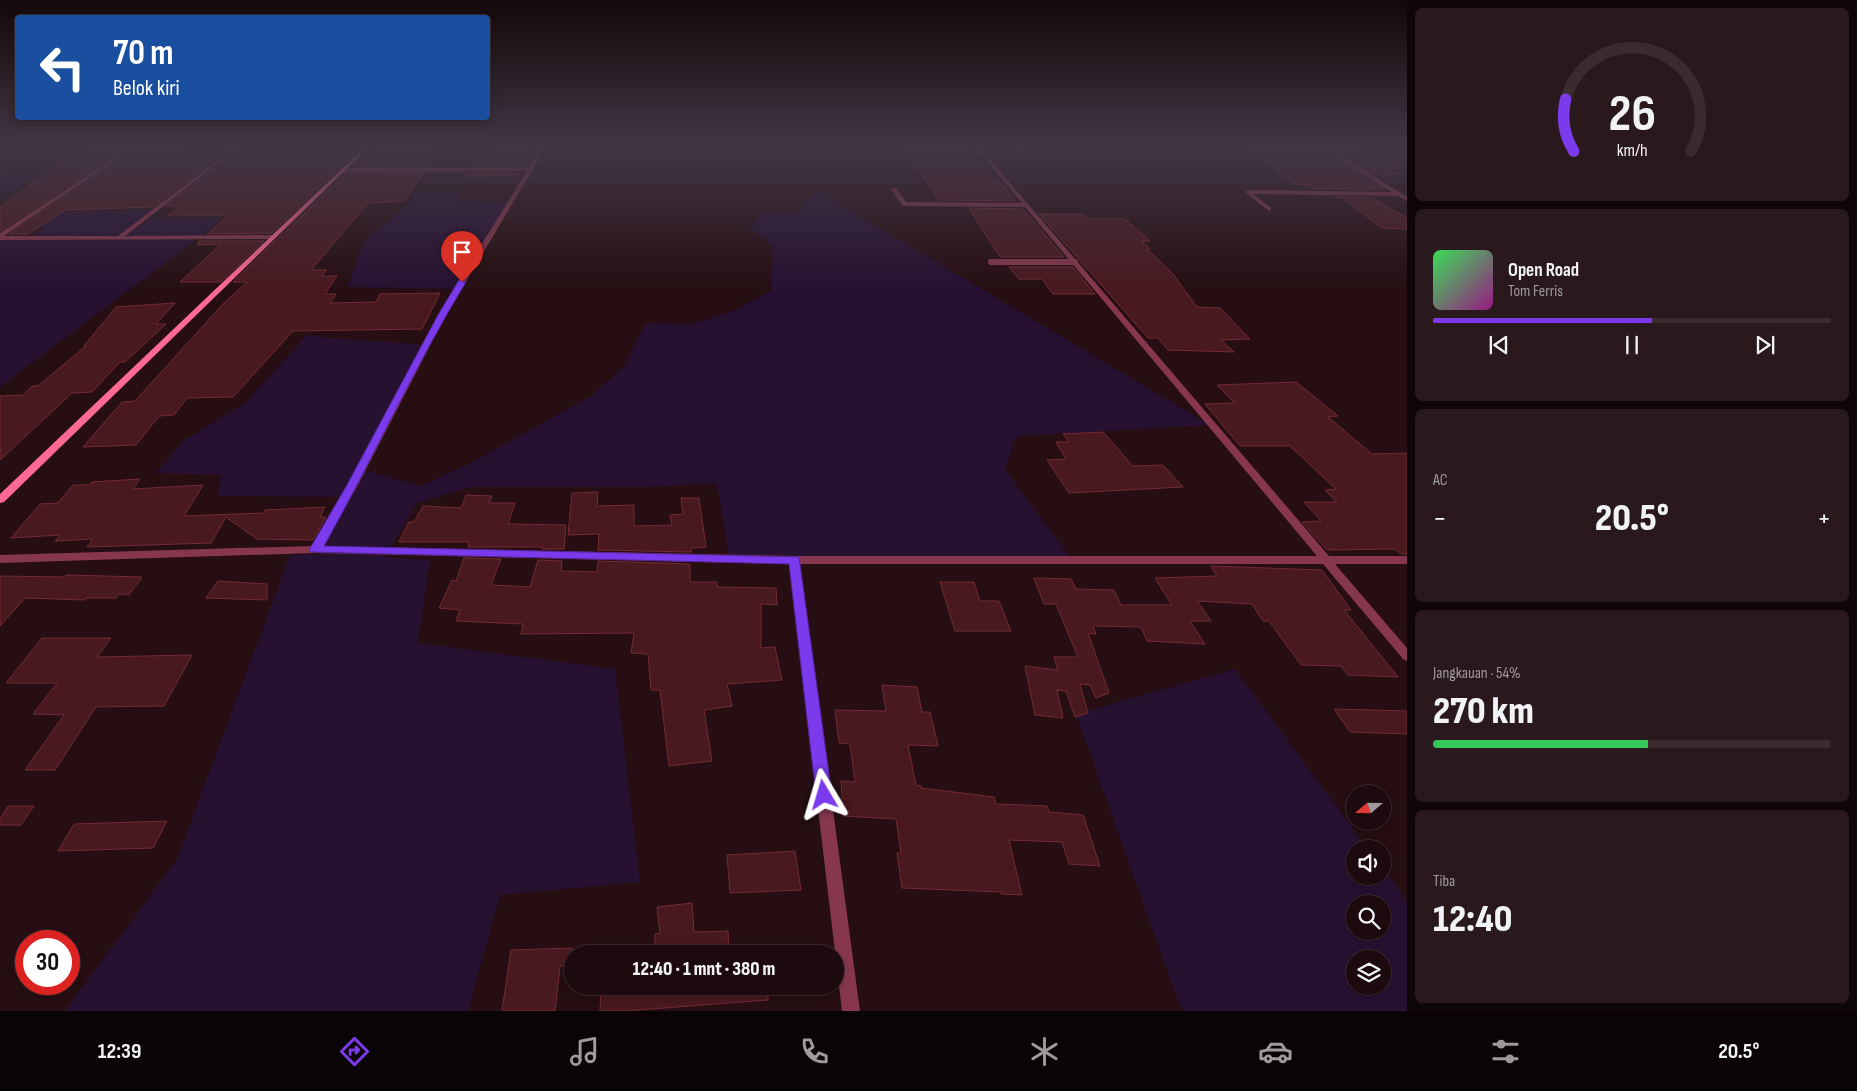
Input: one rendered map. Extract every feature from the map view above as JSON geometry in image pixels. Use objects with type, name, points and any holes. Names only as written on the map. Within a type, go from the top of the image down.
[{"type":"street","points":[[0,237],[60,196]]},
{"type":"street","points":[[120,237],[173,196]]},
{"type":"street","points":[[0,500],[315,196]]},
{"type":"street","points":[[316,550],[442,315],[514,196]]},
{"type":"street","points":[[898,196],[904,204],[1027,205]]},
{"type":"street","points":[[1019,196],[1407,656]]},
{"type":"street","points":[[1253,196],[1269,209]]},
{"type":"street","points":[[0,237],[274,237]]},
{"type":"street","points":[[0,559],[316,550],[794,560],[1407,560]]},
{"type":"street","points":[[794,560],[851,1011]]},
{"type":"lane","points":[[991,262],[1075,262]]},
{"type":"shaded area","points":[[413,196],[458,196],[457,201],[511,202],[459,289],[347,287],[364,241],[408,204]]},
{"type":"shaded area","points":[[812,196],[826,196],[1210,425],[1016,436],[1005,469],[1071,559],[729,558],[717,483],[652,487],[470,487],[417,503],[385,557],[430,560],[418,643],[615,669],[640,882],[500,895],[468,1011],[65,1011],[77,995],[80,995],[80,991],[177,859],[290,555],[319,554],[343,497],[218,496],[221,475],[156,473],[183,441],[245,403],[306,336],[427,345],[363,470],[421,486],[468,464],[590,397],[625,365],[646,323],[693,324],[733,311],[771,291],[773,248],[763,237],[750,228],[760,213],[797,213]]},
{"type":"shaded area","points":[[160,209],[123,237],[32,238],[44,228],[15,229],[41,212]]},
{"type":"shaded area","points":[[152,218],[222,218],[201,236],[0,387],[0,240],[122,239]]},
{"type":"shaded area","points":[[1235,669],[1346,819],[1346,830],[1354,830],[1361,840],[1346,840],[1346,885],[1391,885],[1391,879],[1407,901],[1407,1011],[1183,1011],[1076,714]]},
{"type":"building","points":[[15,196],[53,196],[0,231],[0,207]]},
{"type":"building","points":[[65,196],[167,196],[153,207],[65,210],[28,234],[10,234]]},
{"type":"building","points":[[179,196],[311,196],[272,233],[207,234],[229,215],[168,215],[181,206],[166,206]]},
{"type":"building","points":[[321,196],[407,196],[404,201],[368,203],[311,270],[327,270],[321,276],[337,276],[325,294],[336,294],[330,303],[376,302],[380,294],[440,293],[422,329],[293,331],[233,397],[187,398],[174,415],[159,416],[136,445],[83,447],[122,402],[135,401],[223,304],[247,282],[233,282]]},
{"type":"building","points":[[936,196],[1011,196],[1015,201],[939,200]]},
{"type":"building","points":[[1341,197],[1372,198],[1407,218],[1407,229],[1382,228]]},
{"type":"building","points":[[969,208],[1021,209],[1025,211],[1064,257],[1000,257]]},
{"type":"building","points":[[1039,214],[1083,214],[1088,219],[1125,219],[1150,241],[1142,241],[1150,249],[1147,249],[1173,274],[1197,307],[1220,308],[1250,339],[1221,340],[1234,352],[1168,350],[1158,338],[1148,338]]},
{"type":"building","points":[[199,241],[264,241],[221,282],[180,282],[221,244],[198,245],[201,243],[197,243]]},
{"type":"building","points":[[1009,267],[1073,267],[1095,294],[1053,294],[1042,279],[1019,279]]},
{"type":"building","points":[[175,303],[156,324],[166,324],[125,362],[120,362],[92,392],[72,393],[0,460],[0,396],[23,395],[32,386],[38,386],[86,346],[84,346],[116,307]]},
{"type":"building","points":[[1296,382],[1338,416],[1328,417],[1372,454],[1407,453],[1407,554],[1401,554],[1395,549],[1327,550],[1302,522],[1321,521],[1304,502],[1337,502],[1325,490],[1336,489],[1290,446],[1240,446],[1205,404],[1235,403],[1217,385]]},
{"type":"building","points":[[1103,432],[1133,466],[1163,465],[1183,487],[1069,493],[1047,460],[1066,459],[1056,442],[1069,442],[1063,434]]},
{"type":"building","points":[[140,479],[133,489],[203,485],[184,516],[263,513],[265,510],[325,507],[320,517],[326,517],[313,540],[257,539],[226,517],[211,543],[87,547],[93,539],[55,541],[60,535],[11,538],[40,504],[58,503],[73,485],[90,485],[92,482]]},
{"type":"building","points":[[598,492],[597,506],[634,505],[634,526],[672,525],[670,515],[683,514],[681,498],[699,498],[706,547],[691,548],[691,552],[598,550],[599,534],[568,535],[572,493]]},
{"type":"building","points":[[466,495],[492,496],[489,503],[515,503],[508,524],[566,525],[564,549],[542,549],[542,547],[468,547],[469,542],[399,542],[409,522],[414,522],[423,506],[461,508]]},
{"type":"building","points":[[464,558],[501,559],[491,585],[530,587],[538,560],[562,561],[561,571],[597,572],[598,561],[690,564],[690,582],[717,582],[717,587],[776,588],[777,605],[761,604],[761,648],[775,647],[782,680],[727,684],[732,706],[704,710],[712,761],[669,766],[660,690],[651,690],[648,654],[631,653],[634,633],[521,634],[523,624],[456,621],[460,610],[439,608],[452,580],[456,581]]},
{"type":"building","points":[[1211,566],[1322,570],[1351,610],[1344,610],[1398,677],[1348,675],[1341,666],[1301,665],[1269,621],[1263,621],[1252,604],[1197,601],[1211,621],[1190,621],[1205,644],[1147,641],[1141,627],[1093,626],[1096,634],[1088,633],[1109,693],[1096,698],[1090,685],[1080,684],[1088,713],[1075,717],[1066,691],[1057,690],[1063,718],[1035,715],[1025,666],[1058,670],[1054,657],[1078,657],[1056,604],[1044,604],[1034,578],[1071,579],[1076,589],[1114,590],[1121,605],[1172,605],[1155,578],[1217,576]]},
{"type":"building","points":[[66,575],[142,577],[129,595],[119,594],[116,598],[86,598],[85,600],[25,598],[0,626],[0,576],[64,577]]},
{"type":"building","points":[[218,581],[267,584],[267,600],[206,598]]},
{"type":"building","points":[[940,582],[974,582],[980,601],[999,601],[1011,631],[955,631]]},
{"type":"building","points":[[42,638],[111,638],[97,657],[192,655],[164,706],[96,707],[55,770],[25,770],[64,715],[33,714],[57,683],[6,683]]},
{"type":"building","points":[[882,685],[917,687],[922,712],[930,712],[938,746],[908,745],[916,785],[921,786],[921,788],[994,797],[996,804],[1047,806],[1049,812],[1083,815],[1100,866],[1069,864],[1062,842],[1009,840],[1022,895],[1001,894],[1001,892],[902,888],[897,853],[901,853],[896,819],[843,816],[841,781],[855,782],[850,744],[839,743],[835,710],[886,711]]},
{"type":"building","points":[[1334,709],[1407,711],[1407,734],[1350,732]]},
{"type":"building","points":[[8,806],[34,806],[21,825],[0,825],[0,819]]},
{"type":"building","points":[[167,821],[153,848],[58,851],[74,824]]},
{"type":"building","points":[[795,851],[801,890],[730,893],[727,855]]},
{"type":"building","points":[[692,903],[694,932],[728,931],[729,945],[655,945],[655,934],[660,933],[657,907]]},
{"type":"building","points":[[564,948],[564,966],[560,966],[555,1011],[502,1011],[511,950]]},
{"type":"building","points":[[601,995],[768,995],[768,1000],[625,1011],[600,1011]]},
{"type":"route","points":[[462,282],[442,315],[316,550],[794,560],[824,795]]}]
